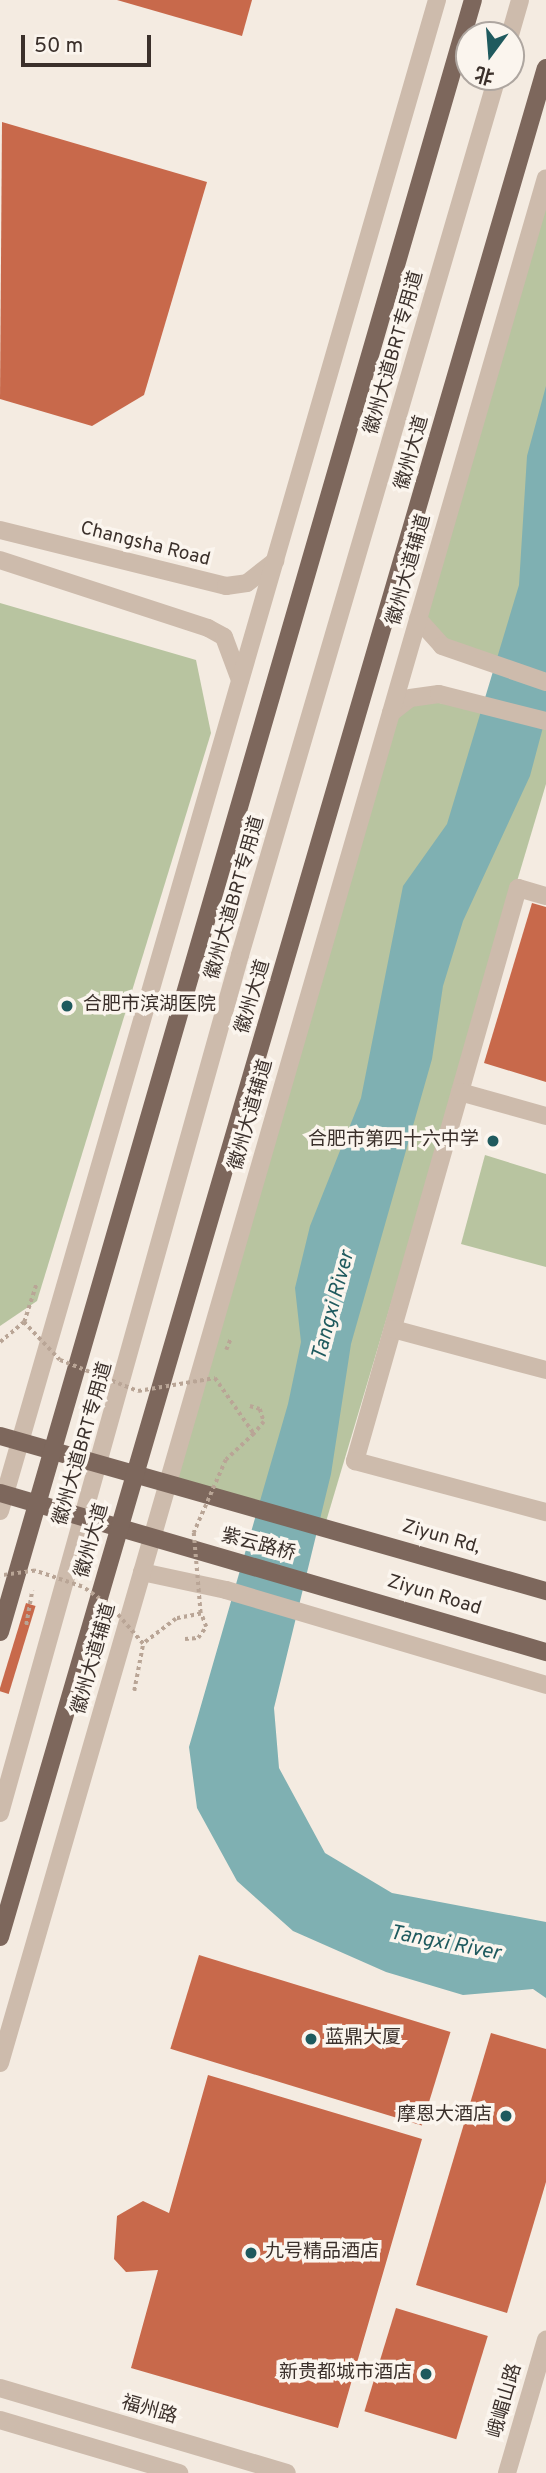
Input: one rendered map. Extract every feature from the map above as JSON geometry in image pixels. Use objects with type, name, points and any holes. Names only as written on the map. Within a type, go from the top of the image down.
[{"type":"main road","points":[[0,1632],[473,0]]},
{"type":"main road","name":"徽州大道","points":[[0,1937],[546,68]]},
{"type":"main road","points":[[0,1436],[168,1481]]},
{"type":"main road","name":"紫云路桥","points":[[168,1481],[325,1525]]},
{"type":"main road","points":[[2,1500],[37,1505],[152,1538]]},
{"type":"main road","name":"Ziyun Rd,","points":[[325,1525],[546,1591]]},
{"type":"main road","name":"紫云路桥","points":[[152,1538],[309,1581]]},
{"type":"main road","name":"Ziyun Road","points":[[309,1581],[546,1652]]},
{"type":"street","points":[[2,1500],[437,0]]},
{"type":"street","points":[[502,21],[508,0]]},
{"type":"street","points":[[514,21],[520,0]]},
{"type":"street","name":"徽州大道BRT专用道","points":[[97,1461],[205,1043],[481,91]]},
{"type":"street","name":"徽州大道BRT专用道","points":[[0,1813],[240,955],[493,91]]},
{"type":"street","name":"徽州大道辅道","points":[[0,2063],[546,178]]},
{"type":"street","name":"Changsha Road","points":[[0,530],[226,586],[247,583],[275,561]]},
{"type":"street","points":[[0,560],[208,628],[224,637],[240,680]]},
{"type":"street","points":[[418,619],[442,646],[546,682]]},
{"type":"street","points":[[391,713],[410,698],[439,694],[472,700],[546,721]]},
{"type":"street","points":[[546,897],[518,888],[355,1461],[546,1512]]},
{"type":"street","points":[[460,1092],[546,1116]]},
{"type":"street","points":[[393,1329],[546,1370]]},
{"type":"street","name":"徽州大道BRT专用道","points":[[0,1777],[81,1518]]},
{"type":"street","points":[[142,1572],[226,1590],[330,1619],[546,1685]]},
{"type":"street","name":"峨嵋山路","points":[[507,2473],[542,2372],[546,2340]]},
{"type":"street","name":"福州路","points":[[0,2388],[287,2473]]},
{"type":"street","points":[[0,2420],[179,2473]]},
{"type":"path","points":[[0,1342],[24,1322],[36,1285]]},
{"type":"path","points":[[24,1322],[60,1360],[138,1391],[215,1378],[254,1434]]},
{"type":"path","points":[[185,1639],[198,1638],[206,1627],[201,1615],[194,1533],[226,1460],[264,1422],[260,1409],[250,1406]]},
{"type":"path","points":[[0,1576],[35,1571],[82,1587],[111,1607],[143,1644]]},
{"type":"path","points":[[26,1625],[35,1571]]},
{"type":"path","points":[[134,1691],[143,1644],[176,1619],[201,1615]]},
{"type":"green space","points":[[546,178],[546,682],[442,646],[418,619]]},
{"type":"green space","name":"合肥市滨湖医院","points":[[0,603],[196,660],[211,733],[37,1301],[0,1326]]},
{"type":"green space","points":[[410,698],[546,721],[546,784],[325,1525],[168,1481],[391,713]]},
{"type":"green space","points":[[485,1155],[546,1174],[546,1267],[461,1244]]},
{"type":"water","name":"Tangxi River","points":[[546,386],[546,716],[530,776],[463,921],[443,986],[432,1059],[351,1344],[331,1474],[274,1708],[279,1768],[325,1853],[392,1893],[546,1922],[546,1998],[533,1989],[463,1995],[386,1972],[293,1931],[237,1881],[197,1808],[189,1747],[288,1404],[301,1342],[295,1288],[310,1226],[361,1098],[403,886],[447,824],[519,585],[527,456]]},
{"type":"building","points":[[117,0],[252,0],[242,36]]},
{"type":"building","points":[[2,122],[207,182],[144,395],[92,426],[0,399]]},
{"type":"building","points":[[532,903],[546,907],[546,1082],[484,1063]]},
{"type":"building","points":[[26,1603],[36,1606],[9,1694],[0,1691],[0,1688]]},
{"type":"building","name":"蓝鼎大厦","points":[[199,1955],[451,2032],[422,2126],[170,2049]]},
{"type":"building","name":"摩恩大酒店","points":[[491,2033],[546,2049],[546,2182],[507,2313],[416,2285]]},
{"type":"building","name":"九号精品酒店","points":[[208,2075],[422,2139],[338,2428],[131,2368],[158,2270],[126,2272],[114,2259],[117,2216],[143,2201],[169,2213]]},
{"type":"building","name":"新贵都城市酒店","points":[[396,2308],[488,2336],[456,2439],[364,2411]]},
{"type":"place","name":"合肥市滨湖医院","points":[[67,1006]]},
{"type":"place","name":"合肥市第四十六中学","points":[[493,1141]]},
{"type":"place","name":"蓝鼎大厦","points":[[311,2039]]},
{"type":"place","name":"摩恩大酒店","points":[[506,2116]]},
{"type":"place","name":"九号精品酒店","points":[[251,2253]]},
{"type":"place","name":"新贵都城市酒店","points":[[426,2374]]}]
